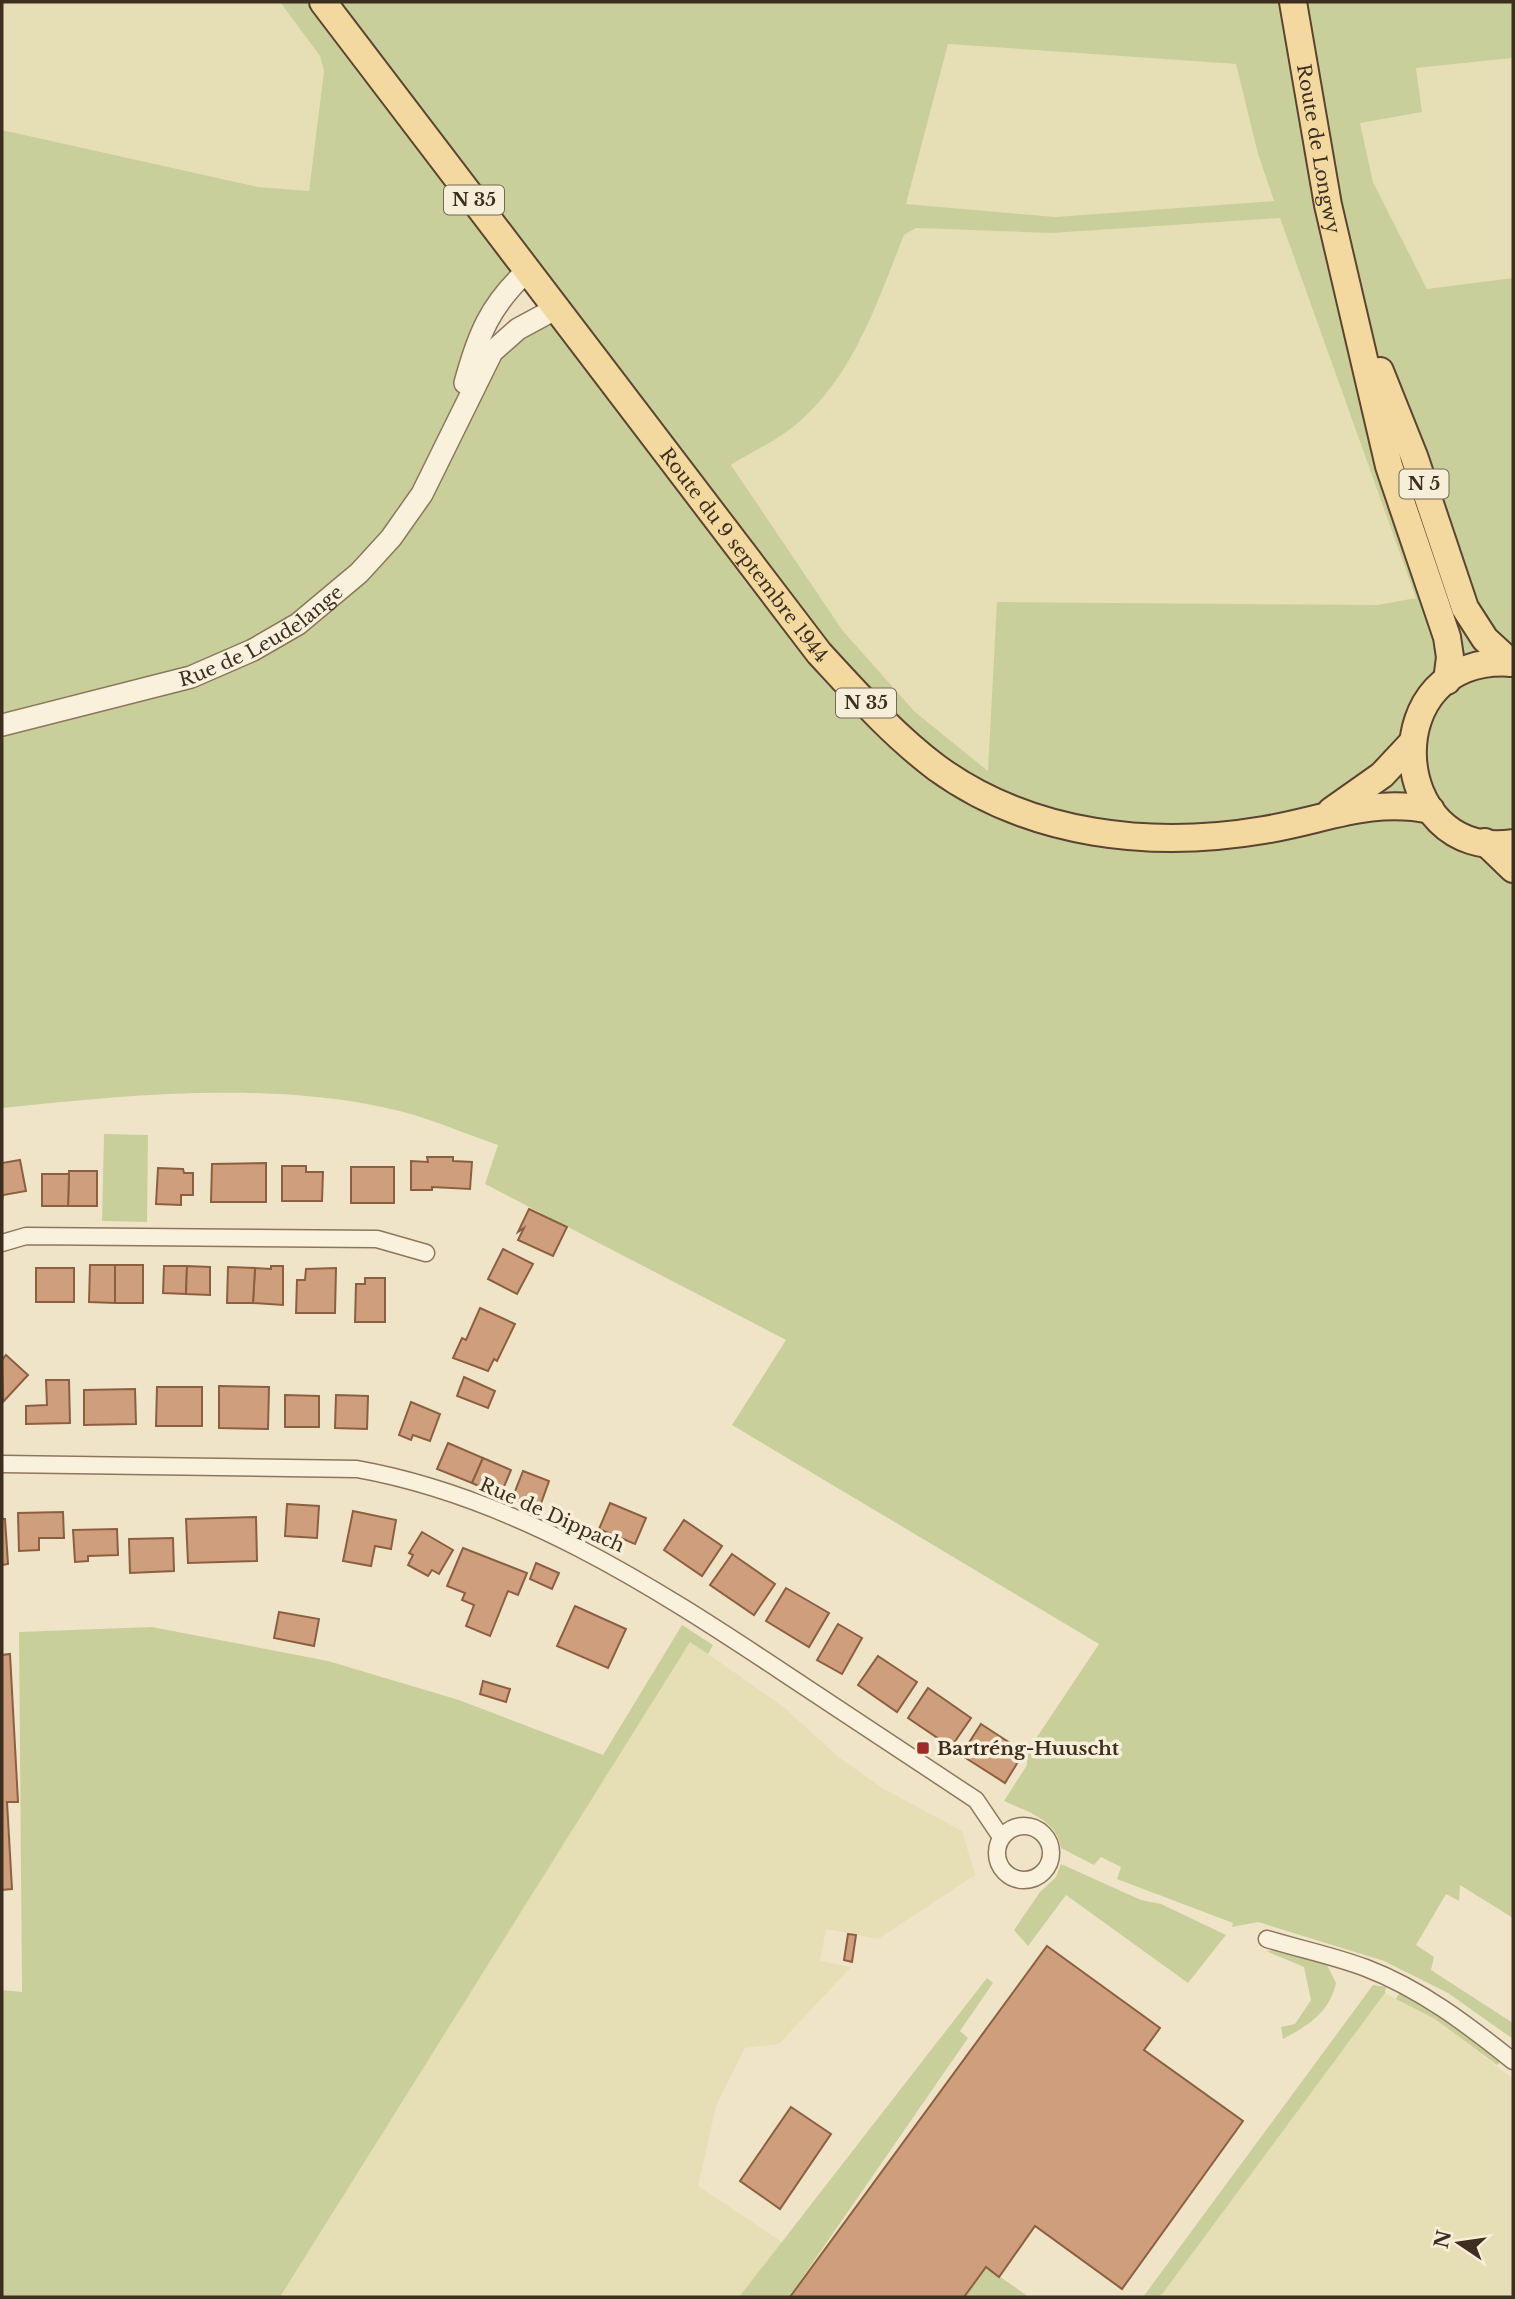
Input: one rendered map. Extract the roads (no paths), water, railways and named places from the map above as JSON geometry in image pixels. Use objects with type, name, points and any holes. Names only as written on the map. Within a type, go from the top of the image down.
[{"type":"main road","name":"Route du 9 septembre 1944","points":[[323,2],[819,653],[883,721],[938,768],[994,800],[1019,810],[1055,824],[1110,836],[1166,840],[1220,837],[1267,830],[1326,814]]},
{"type":"main road","name":"Route de Longwy","points":[[1293,2],[1326,192],[1349,295],[1389,466],[1447,637],[1450,657],[1447,681]]},
{"type":"main road","name":"Route de Longwy","points":[[1349,295],[1414,456],[1465,608],[1485,639],[1512,663]]},
{"type":"main road","name":"N 5","points":[[1512,663],[1478,666],[1447,681],[1430,698],[1417,720],[1411,744],[1412,768],[1419,790],[1431,810],[1465,836],[1485,842],[1513,843]]},
{"type":"main road","name":"N 35","points":[[1326,814],[1382,775],[1411,744]]},
{"type":"main road","name":"N 35","points":[[1326,814],[1387,805],[1409,805],[1431,810]]},
{"type":"main road","name":"N 5","points":[[1485,842],[1513,869]]},
{"type":"street","name":"Rue de Leudelange","points":[[449,442],[480,334],[502,294],[527,271]]},
{"type":"street","name":"Rue de Leudelange","points":[[2,725],[191,677],[253,650],[298,624],[359,573],[391,538],[422,494],[492,352],[518,329],[555,309]]},
{"type":"street","points":[[2,1243],[26,1237],[377,1239],[426,1253]]},
{"type":"street","name":"Rue de Dippach","points":[[2,1464],[356,1469],[398,1477],[442,1490],[605,1559],[695,1614],[976,1800],[1001,1837]]},
{"type":"street","points":[[1267,1939],[1365,1968],[1390,1979],[1463,2020],[1513,2061]]},
{"type":"place","name":"Bartréng-Huuscht","points":[[923,1748]]}]
